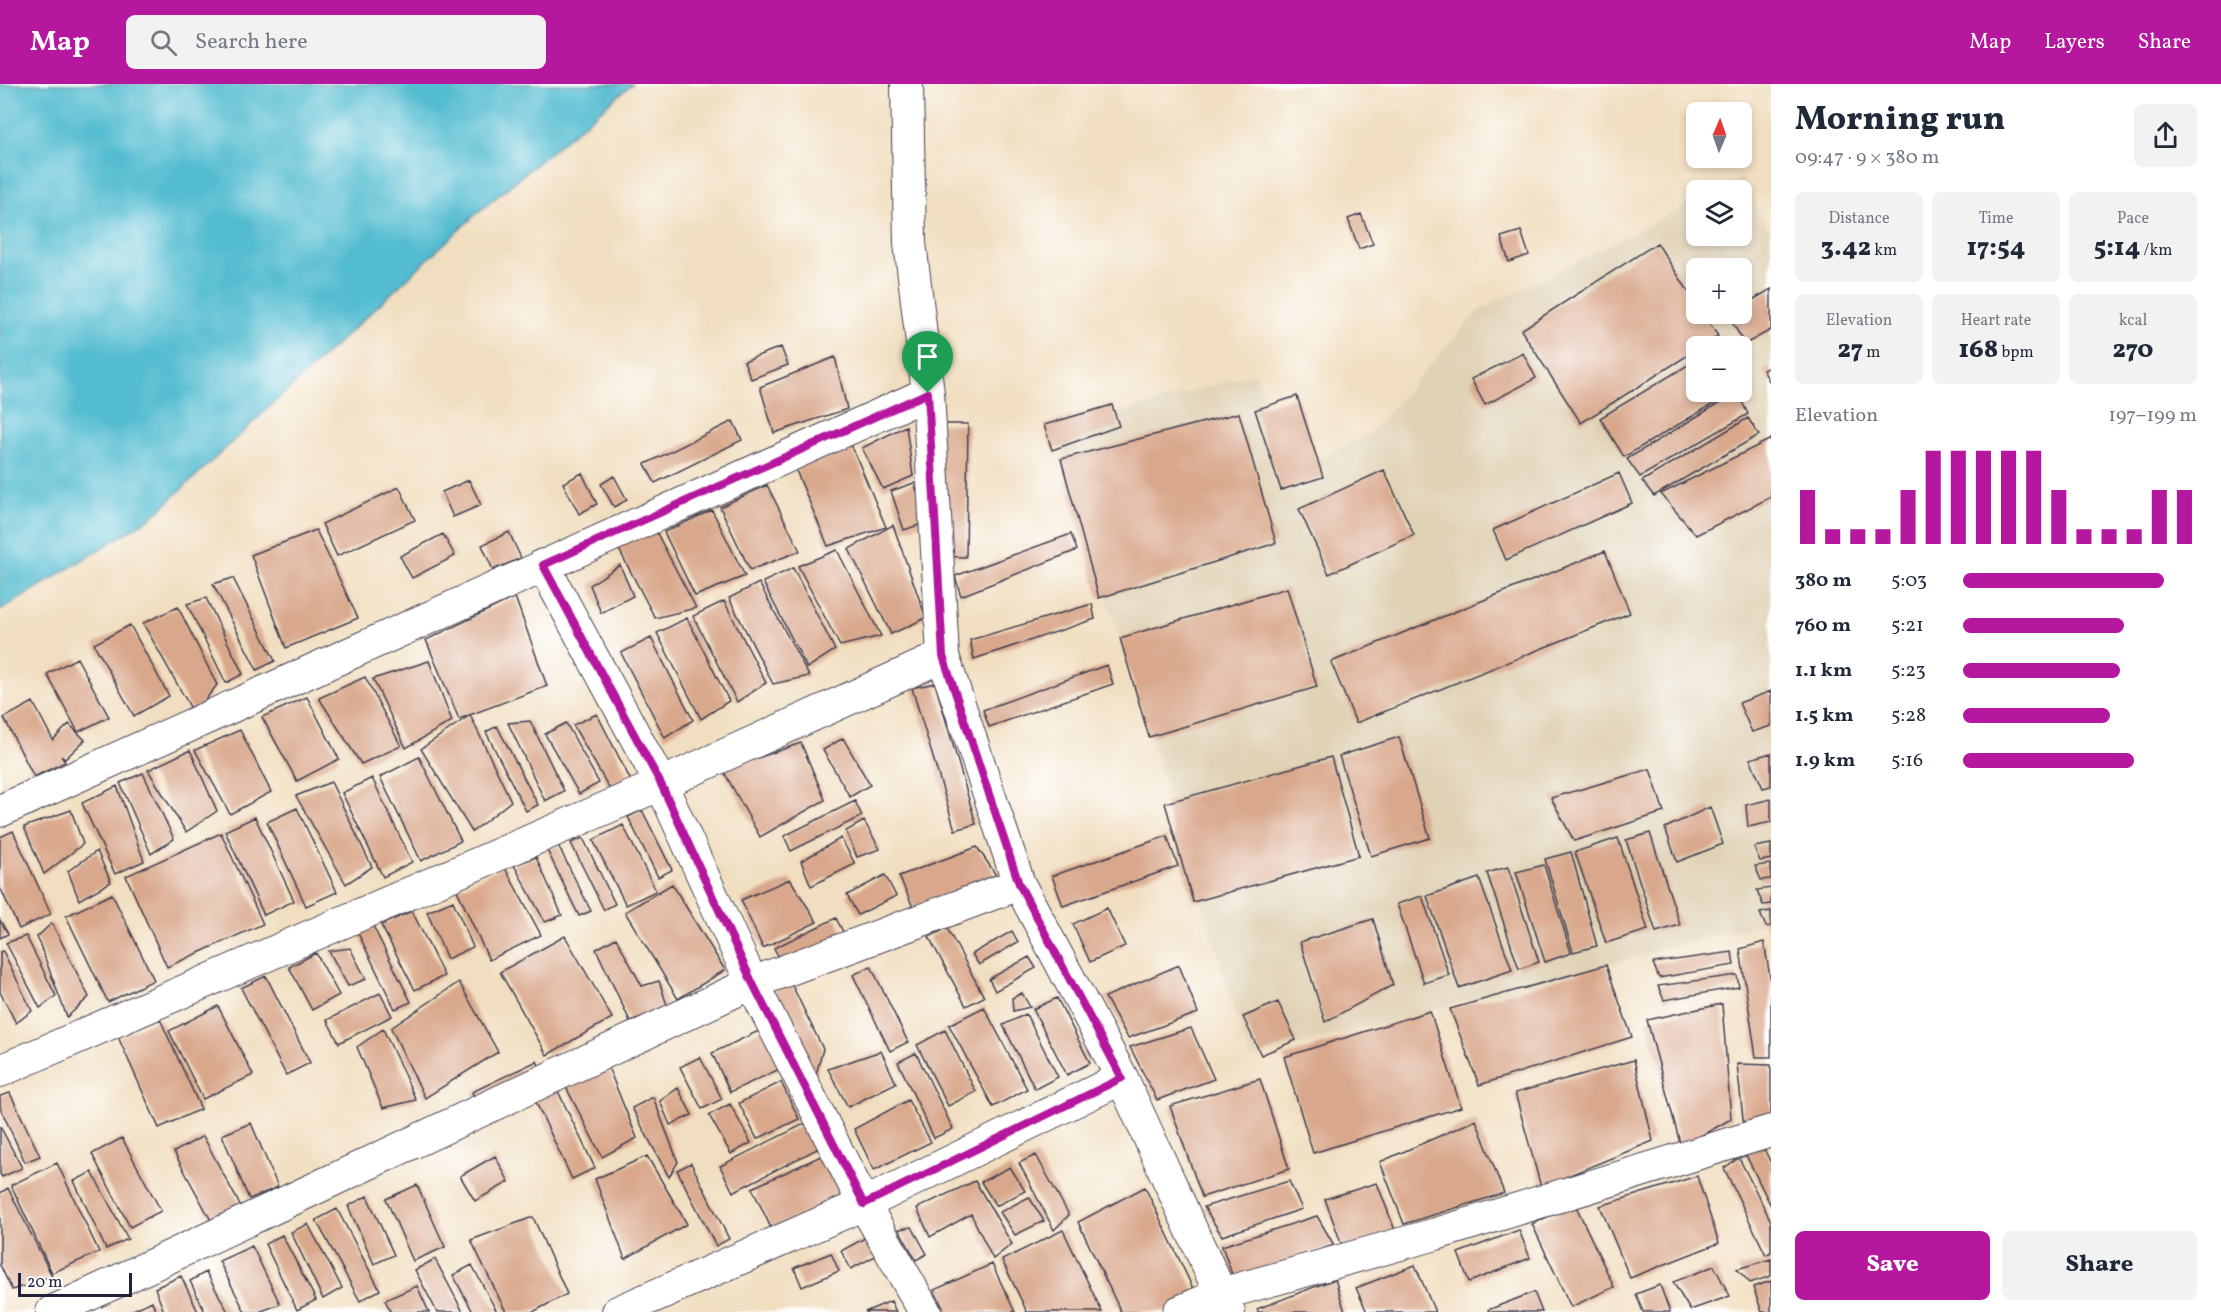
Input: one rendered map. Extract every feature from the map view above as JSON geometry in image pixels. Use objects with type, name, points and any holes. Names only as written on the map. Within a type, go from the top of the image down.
[{"type":"street","points":[[907,84],[910,243],[928,393],[943,656],[1019,884],[1122,1078],[1225,1303]]},
{"type":"street","points":[[0,811],[928,393]]},
{"type":"street","points":[[543,565],[661,784],[752,982],[864,1204],[925,1312]]},
{"type":"street","points":[[0,1071],[661,784],[943,656]]},
{"type":"street","points":[[52,1312],[752,982],[1019,884]]},
{"type":"street","points":[[618,1312],[864,1204],[1122,1078]]},
{"type":"street","points":[[1179,1312],[1225,1303],[1436,1234],[1771,1131]]},
{"type":"shaded area","points":[[1752,197],[1771,234],[1771,921],[1250,1058],[1056,433],[1256,372],[1285,473],[1368,435],[1477,312],[1686,206],[1686,246],[1752,246]]},
{"type":"water","points":[[0,84],[632,84],[476,214],[152,517],[0,611]]},
{"type":"building","points":[[1361,214],[1373,244],[1359,249],[1348,219]]},
{"type":"building","points":[[1521,231],[1529,255],[1509,262],[1501,237]]},
{"type":"building","points":[[1657,243],[1686,288],[1686,324],[1710,324],[1718,336],[1686,336],[1686,356],[1581,423],[1521,330]]},
{"type":"building","points":[[1771,289],[1771,330],[1752,340],[1752,336],[1740,336],[1733,324],[1752,324],[1752,300]]},
{"type":"building","points":[[781,347],[788,365],[751,379],[744,361]]},
{"type":"building","points":[[1523,353],[1536,378],[1485,405],[1471,379]]},
{"type":"building","points":[[835,357],[847,409],[774,433],[760,387]]},
{"type":"building","points":[[1686,366],[1686,402],[1716,402],[1624,457],[1600,418]]},
{"type":"building","points":[[1771,366],[1771,384],[1763,370]]},
{"type":"building","points":[[1297,396],[1323,477],[1281,490],[1255,410]]},
{"type":"building","points":[[1721,402],[1742,402],[1748,414],[1640,477],[1627,459]]},
{"type":"building","points":[[1112,405],[1119,426],[1052,450],[1044,425]]},
{"type":"building","points":[[1239,413],[1276,543],[1099,598],[1061,459]]},
{"type":"building","points":[[1748,418],[1759,435],[1654,496],[1642,481]]},
{"type":"building","points":[[733,421],[742,440],[655,483],[645,464]]},
{"type":"building","points":[[928,424],[968,424],[966,557],[926,556],[927,522],[904,530],[891,491],[914,483],[927,520]]},
{"type":"building","points":[[906,426],[913,476],[883,489],[862,448]]},
{"type":"building","points":[[1771,439],[1771,497],[1696,535],[1661,494]]},
{"type":"building","points":[[850,442],[886,527],[828,546],[795,468]]},
{"type":"building","points":[[1384,470],[1414,535],[1329,574],[1299,509]]},
{"type":"building","points":[[582,473],[597,504],[579,514],[563,483]]},
{"type":"building","points":[[1619,473],[1632,503],[1506,560],[1493,530]]},
{"type":"building","points":[[614,476],[627,500],[614,507],[601,484]]},
{"type":"building","points":[[469,480],[481,505],[453,517],[442,492]]},
{"type":"building","points":[[767,485],[800,551],[750,570],[720,507]]},
{"type":"building","points":[[399,487],[415,520],[337,556],[322,524]]},
{"type":"building","points":[[712,510],[745,576],[695,596],[664,532]]},
{"type":"building","points":[[651,522],[696,608],[655,618],[613,538]]},
{"type":"building","points":[[893,525],[926,618],[891,634],[849,549]]},
{"type":"building","points":[[316,530],[358,618],[286,648],[251,555]]},
{"type":"building","points":[[509,532],[521,558],[493,570],[482,545]]},
{"type":"building","points":[[443,534],[455,556],[412,578],[400,556]]},
{"type":"building","points":[[1071,534],[1077,550],[961,596],[955,576]]},
{"type":"building","points":[[837,550],[881,636],[840,646],[798,566]]},
{"type":"building","points":[[1605,551],[1630,613],[1356,723],[1331,662]]},
{"type":"building","points":[[620,565],[633,596],[601,613],[590,585]]},
{"type":"building","points":[[793,568],[835,650],[807,668],[763,582]]},
{"type":"building","points":[[233,578],[275,661],[257,670],[213,584]]},
{"type":"building","points":[[759,583],[809,676],[773,684],[729,598]]},
{"type":"building","points":[[1287,588],[1317,687],[1149,737],[1120,638]]},
{"type":"building","points":[[515,597],[547,686],[459,719],[426,640]]},
{"type":"building","points":[[206,598],[243,674],[226,683],[187,604]]},
{"type":"building","points":[[724,601],[766,683],[737,702],[693,616]]},
{"type":"building","points":[[1092,604],[1095,619],[974,659],[970,640]]},
{"type":"building","points":[[178,607],[217,685],[194,714],[143,623]]},
{"type":"building","points":[[687,618],[729,701],[701,719],[657,633]]},
{"type":"building","points":[[130,625],[169,696],[134,716],[94,644]]},
{"type":"building","points":[[651,638],[693,720],[665,738],[621,653]]},
{"type":"building","points":[[77,658],[109,717],[78,732],[47,674]]},
{"type":"building","points":[[429,661],[452,721],[406,748],[373,679]]},
{"type":"building","points":[[1107,665],[1113,684],[989,727],[983,710]]},
{"type":"building","points":[[365,677],[401,746],[361,764],[319,698]]},
{"type":"building","points":[[935,683],[976,824],[955,830],[912,688]]},
{"type":"building","points":[[1771,691],[1771,726],[1752,732],[1739,703]]},
{"type":"building","points":[[307,697],[339,759],[297,781],[262,717]]},
{"type":"building","points":[[33,702],[53,740],[69,724],[85,740],[65,759],[61,756],[65,762],[34,777],[4,718]]},
{"type":"building","points":[[597,714],[632,783],[612,793],[573,725]]},
{"type":"building","points":[[470,715],[511,801],[472,832],[421,749]]},
{"type":"building","points":[[530,721],[564,791],[545,801],[508,723]]},
{"type":"building","points":[[566,723],[599,783],[579,794],[545,734]]},
{"type":"building","points":[[497,726],[538,805],[526,811],[486,732]]},
{"type":"building","points":[[240,730],[271,792],[230,814],[195,750]]},
{"type":"building","points":[[1399,737],[1430,838],[1371,856],[1339,756]]},
{"type":"building","points":[[843,738],[870,785],[850,797],[823,750]]},
{"type":"building","points":[[801,743],[825,800],[760,837],[723,770]]},
{"type":"building","points":[[190,750],[217,811],[186,832],[148,770]]},
{"type":"building","points":[[1771,753],[1771,786],[1763,788],[1750,759]]},
{"type":"building","points":[[419,757],[461,841],[421,861],[380,777]]},
{"type":"building","points":[[1331,757],[1359,856],[1193,902],[1165,803]]},
{"type":"building","points":[[1650,769],[1664,812],[1574,841],[1551,798]]},
{"type":"building","points":[[143,773],[174,839],[151,854],[120,783]]},
{"type":"building","points":[[372,778],[412,862],[383,877],[342,793]]},
{"type":"building","points":[[331,782],[372,867],[346,884],[296,796]]},
{"type":"building","points":[[117,786],[144,861],[115,874],[82,803]]},
{"type":"building","points":[[1771,799],[1771,822],[1748,827],[1746,805]]},
{"type":"building","points":[[855,801],[862,816],[791,851],[784,836]]},
{"type":"building","points":[[1710,807],[1723,844],[1677,862],[1665,828]]},
{"type":"building","points":[[297,808],[337,892],[306,906],[267,822]]},
{"type":"building","points":[[71,810],[83,844],[44,874],[24,827]]},
{"type":"building","points":[[642,810],[672,870],[658,877],[628,817]]},
{"type":"building","points":[[255,817],[294,901],[264,915],[225,831]]},
{"type":"building","points":[[864,821],[880,849],[857,857],[846,831]]},
{"type":"building","points":[[623,825],[656,891],[626,905],[593,840]]},
{"type":"building","points":[[13,831],[51,914],[19,929],[0,887],[0,837]]},
{"type":"building","points":[[221,833],[263,924],[167,967],[126,876]]},
{"type":"building","points":[[1650,833],[1680,925],[1656,932],[1626,840]]},
{"type":"building","points":[[1167,836],[1178,866],[1063,906],[1052,876]]},
{"type":"building","points":[[583,838],[615,904],[604,910],[571,843]]},
{"type":"building","points":[[841,838],[855,864],[811,886],[801,861]]},
{"type":"building","points":[[1618,838],[1648,930],[1606,943],[1575,852]]},
{"type":"building","points":[[1771,844],[1771,859],[1760,861],[1754,847]]},
{"type":"building","points":[[558,845],[591,911],[579,916],[547,850]]},
{"type":"building","points":[[977,847],[996,875],[913,907],[899,876]]},
{"type":"building","points":[[97,851],[111,882],[79,900],[68,871]]},
{"type":"building","points":[[1571,852],[1597,946],[1573,952],[1545,859]]},
{"type":"building","points":[[536,857],[562,915],[545,922],[514,865]]},
{"type":"building","points":[[1771,864],[1771,879],[1761,880],[1755,866]]},
{"type":"building","points":[[1544,865],[1571,953],[1545,962],[1516,872]]},
{"type":"building","points":[[504,866],[541,935],[489,960],[457,890]]},
{"type":"building","points":[[1508,867],[1539,962],[1519,969],[1487,873]]},
{"type":"building","points":[[885,875],[896,896],[858,915],[847,895]]},
{"type":"building","points":[[1479,878],[1512,970],[1459,988],[1427,896]]},
{"type":"building","points":[[790,879],[817,922],[763,948],[741,900]]},
{"type":"building","points":[[672,884],[725,970],[678,999],[625,912]]},
{"type":"building","points":[[1771,888],[1771,904],[1763,905],[1757,890]]},
{"type":"building","points":[[112,894],[154,980],[108,1002],[66,916]]},
{"type":"building","points":[[1422,896],[1449,975],[1424,983],[1397,904]]},
{"type":"building","points":[[453,901],[473,947],[447,959],[427,912]]},
{"type":"building","points":[[1107,908],[1125,946],[1090,962],[1073,924]]},
{"type":"building","points":[[412,911],[444,976],[415,990],[381,925]]},
{"type":"building","points":[[1771,911],[1771,926],[1766,927],[1760,913]]},
{"type":"building","points":[[836,918],[846,938],[785,969],[774,948]]},
{"type":"building","points":[[1373,919],[1393,985],[1325,1022],[1300,942]]},
{"type":"building","points":[[0,920],[8,934],[0,938]]},
{"type":"building","points":[[52,923],[89,997],[67,1017],[37,937]]},
{"type":"building","points":[[372,924],[411,1002],[395,1009],[357,931]]},
{"type":"building","points":[[947,928],[984,997],[966,1006],[929,937]]},
{"type":"building","points":[[1012,931],[1018,942],[979,965],[972,954]]},
{"type":"building","points":[[26,936],[56,996],[40,1008],[6,943]]},
{"type":"building","points":[[565,936],[612,1018],[547,1055],[500,972]]},
{"type":"building","points":[[616,938],[642,986],[659,981],[668,1008],[630,1021],[596,949]]},
{"type":"building","points":[[1764,942],[1771,983],[1771,1057],[1756,1057],[1740,949]]},
{"type":"building","points":[[350,948],[366,979],[348,986],[329,951]]},
{"type":"building","points":[[3,951],[32,1011],[16,1023],[0,992],[0,952]]},
{"type":"building","points":[[1732,952],[1734,965],[1659,978],[1653,963]]},
{"type":"building","points":[[316,953],[339,995],[312,1010],[289,967]]},
{"type":"building","points":[[1029,957],[1036,968],[995,991],[989,979]]},
{"type":"building","points":[[1179,965],[1198,1013],[1128,1038],[1105,997]]},
{"type":"building","points":[[1606,965],[1632,1037],[1479,1085],[1450,1009]]},
{"type":"building","points":[[871,966],[908,1042],[890,1051],[853,975]]},
{"type":"building","points":[[1737,975],[1739,987],[1664,1000],[1658,986]]},
{"type":"building","points":[[266,976],[310,1063],[286,1075],[241,988]]},
{"type":"building","points":[[459,982],[498,1052],[425,1098],[391,1028]]},
{"type":"building","points":[[791,983],[823,1049],[815,1078],[771,993]]},
{"type":"building","points":[[380,993],[392,1016],[339,1043],[327,1020]]},
{"type":"building","points":[[1022,993],[1030,1007],[1013,1011],[1012,998]]},
{"type":"building","points":[[1057,998],[1090,1063],[1067,1075],[1033,1009]]},
{"type":"building","points":[[1278,1002],[1296,1040],[1261,1055],[1243,1017]]},
{"type":"building","points":[[1722,1004],[1731,1119],[1681,1147],[1647,1020]]},
{"type":"building","points":[[218,1006],[253,1075],[203,1099],[169,1031]]},
{"type":"building","points":[[984,1007],[1027,1089],[993,1107],[949,1025]]},
{"type":"building","points":[[1430,1011],[1461,1107],[1313,1153],[1284,1057]]},
{"type":"building","points":[[1026,1014],[1058,1077],[1035,1089],[1003,1025]]},
{"type":"building","points":[[160,1019],[201,1109],[159,1128],[118,1037]]},
{"type":"building","points":[[765,1028],[784,1067],[730,1092],[712,1053]]},
{"type":"building","points":[[1191,1028],[1214,1079],[1157,1100],[1130,1047]]},
{"type":"building","points":[[383,1029],[416,1100],[383,1108],[357,1047]]},
{"type":"building","points":[[945,1030],[976,1092],[948,1106],[917,1045]]},
{"type":"building","points":[[881,1051],[896,1083],[848,1107],[828,1069]]},
{"type":"building","points":[[916,1053],[953,1129],[934,1138],[898,1062]]},
{"type":"building","points":[[700,1057],[722,1099],[702,1109],[680,1067]]},
{"type":"building","points":[[1634,1060],[1653,1141],[1541,1187],[1515,1093]]},
{"type":"building","points":[[537,1061],[543,1074],[478,1105],[472,1092]]},
{"type":"building","points":[[1737,1064],[1771,1065],[1771,1121],[1744,1128]]},
{"type":"building","points":[[608,1067],[637,1138],[602,1157],[566,1087]]},
{"type":"building","points":[[1260,1079],[1289,1169],[1202,1197],[1170,1106]]},
{"type":"building","points":[[781,1082],[799,1119],[757,1139],[739,1103]]},
{"type":"building","points":[[555,1085],[595,1168],[572,1179],[533,1096]]},
{"type":"building","points":[[678,1088],[692,1115],[670,1125],[660,1101]]},
{"type":"building","points":[[10,1093],[40,1156],[25,1162],[0,1107],[0,1096]]},
{"type":"building","points":[[653,1097],[678,1162],[669,1177],[632,1108]]},
{"type":"building","points":[[908,1100],[931,1142],[874,1170],[854,1129]]},
{"type":"building","points":[[730,1104],[751,1143],[731,1154],[709,1115]]},
{"type":"building","points":[[1476,1120],[1504,1193],[1404,1224],[1380,1162]]},
{"type":"building","points":[[810,1121],[823,1146],[733,1192],[720,1166]]},
{"type":"building","points":[[251,1123],[278,1187],[249,1199],[222,1135]]},
{"type":"building","points":[[0,1126],[22,1168],[2,1177],[0,1174]]},
{"type":"building","points":[[203,1136],[242,1209],[213,1224],[174,1152]]},
{"type":"building","points":[[122,1138],[161,1211],[130,1227],[92,1154]]},
{"type":"building","points":[[1760,1141],[1771,1163],[1771,1206],[1744,1151]]},
{"type":"building","points":[[823,1155],[842,1196],[771,1228],[752,1188]]},
{"type":"building","points":[[1036,1155],[1069,1215],[1054,1230],[1019,1163]]},
{"type":"building","points":[[495,1156],[509,1182],[475,1201],[460,1176]]},
{"type":"building","points":[[647,1156],[687,1224],[625,1259],[595,1179]]},
{"type":"building","points":[[1739,1158],[1771,1221],[1771,1252],[1766,1255],[1724,1168]]},
{"type":"building","points":[[57,1163],[99,1252],[52,1273],[11,1185]]},
{"type":"building","points":[[691,1163],[729,1239],[716,1246],[677,1170]]},
{"type":"building","points":[[1010,1167],[1025,1191],[996,1206],[981,1182]]},
{"type":"building","points":[[92,1172],[128,1239],[106,1249],[74,1181]]},
{"type":"building","points":[[1697,1176],[1719,1243],[1630,1278],[1600,1206]]},
{"type":"building","points":[[975,1181],[1012,1244],[993,1259],[971,1214],[930,1237],[917,1208]]},
{"type":"building","points":[[1289,1181],[1302,1209],[1222,1236],[1204,1207]]},
{"type":"building","points":[[1377,1183],[1406,1259],[1349,1265],[1325,1199]]},
{"type":"building","points":[[417,1185],[445,1247],[413,1261],[386,1199]]},
{"type":"building","points":[[1145,1187],[1197,1297],[1162,1312],[1121,1312],[1078,1222]]},
{"type":"building","points":[[8,1188],[52,1276],[12,1290],[0,1265],[0,1193]]},
{"type":"building","points":[[367,1196],[394,1255],[374,1264],[348,1206]]},
{"type":"building","points":[[1029,1197],[1044,1221],[1015,1235],[1000,1212]]},
{"type":"building","points":[[1575,1204],[1614,1287],[1571,1307],[1532,1224]]},
{"type":"building","points":[[337,1209],[380,1290],[360,1301],[316,1220]]},
{"type":"building","points":[[1317,1216],[1334,1245],[1234,1280],[1222,1246]]},
{"type":"building","points":[[533,1217],[567,1294],[533,1312],[506,1312],[471,1240]]},
{"type":"building","points":[[308,1224],[342,1288],[323,1299],[291,1232]]},
{"type":"building","points":[[912,1227],[927,1254],[916,1260],[899,1229]]},
{"type":"building","points":[[1063,1230],[1102,1312],[1027,1312],[1002,1260]]},
{"type":"building","points":[[1519,1230],[1530,1258],[1469,1282],[1458,1253]]},
{"type":"building","points":[[872,1234],[881,1253],[851,1269],[841,1251]]},
{"type":"building","points":[[282,1235],[316,1300],[297,1310],[265,1244]]},
{"type":"building","points":[[252,1246],[280,1304],[259,1312],[245,1312],[219,1261]]},
{"type":"building","points":[[831,1253],[839,1271],[802,1287],[794,1268]]},
{"type":"building","points":[[435,1259],[463,1312],[437,1312],[415,1270]]},
{"type":"building","points":[[1771,1259],[1771,1276],[1750,1283],[1737,1269]]},
{"type":"building","points":[[992,1264],[1015,1312],[945,1312],[934,1290]]},
{"type":"building","points":[[472,1265],[497,1312],[473,1312],[453,1275]]},
{"type":"building","points":[[1415,1265],[1435,1312],[1367,1312],[1356,1288]]},
{"type":"building","points":[[1714,1266],[1730,1296],[1690,1310],[1673,1282]]},
{"type":"building","points":[[206,1272],[228,1312],[205,1312],[190,1281]]},
{"type":"building","points":[[181,1276],[198,1312],[164,1312],[155,1288]]},
{"type":"building","points":[[1335,1279],[1345,1312],[1258,1312],[1257,1309]]},
{"type":"building","points":[[1771,1281],[1771,1312],[1762,1312],[1753,1287]]},
{"type":"building","points":[[1660,1285],[1670,1312],[1643,1312],[1636,1294]]},
{"type":"building","points":[[417,1286],[429,1312],[391,1312],[385,1300]]},
{"type":"building","points":[[1534,1292],[1542,1312],[1489,1312],[1488,1310]]},
{"type":"building","points":[[152,1301],[156,1312],[129,1312]]},
{"type":"building","points":[[891,1301],[896,1312],[865,1312]]},
{"type":"route","points":[[928,393],[943,656],[1019,884],[1122,1078],[864,1204],[752,982],[661,784],[543,565],[928,393]]}]
